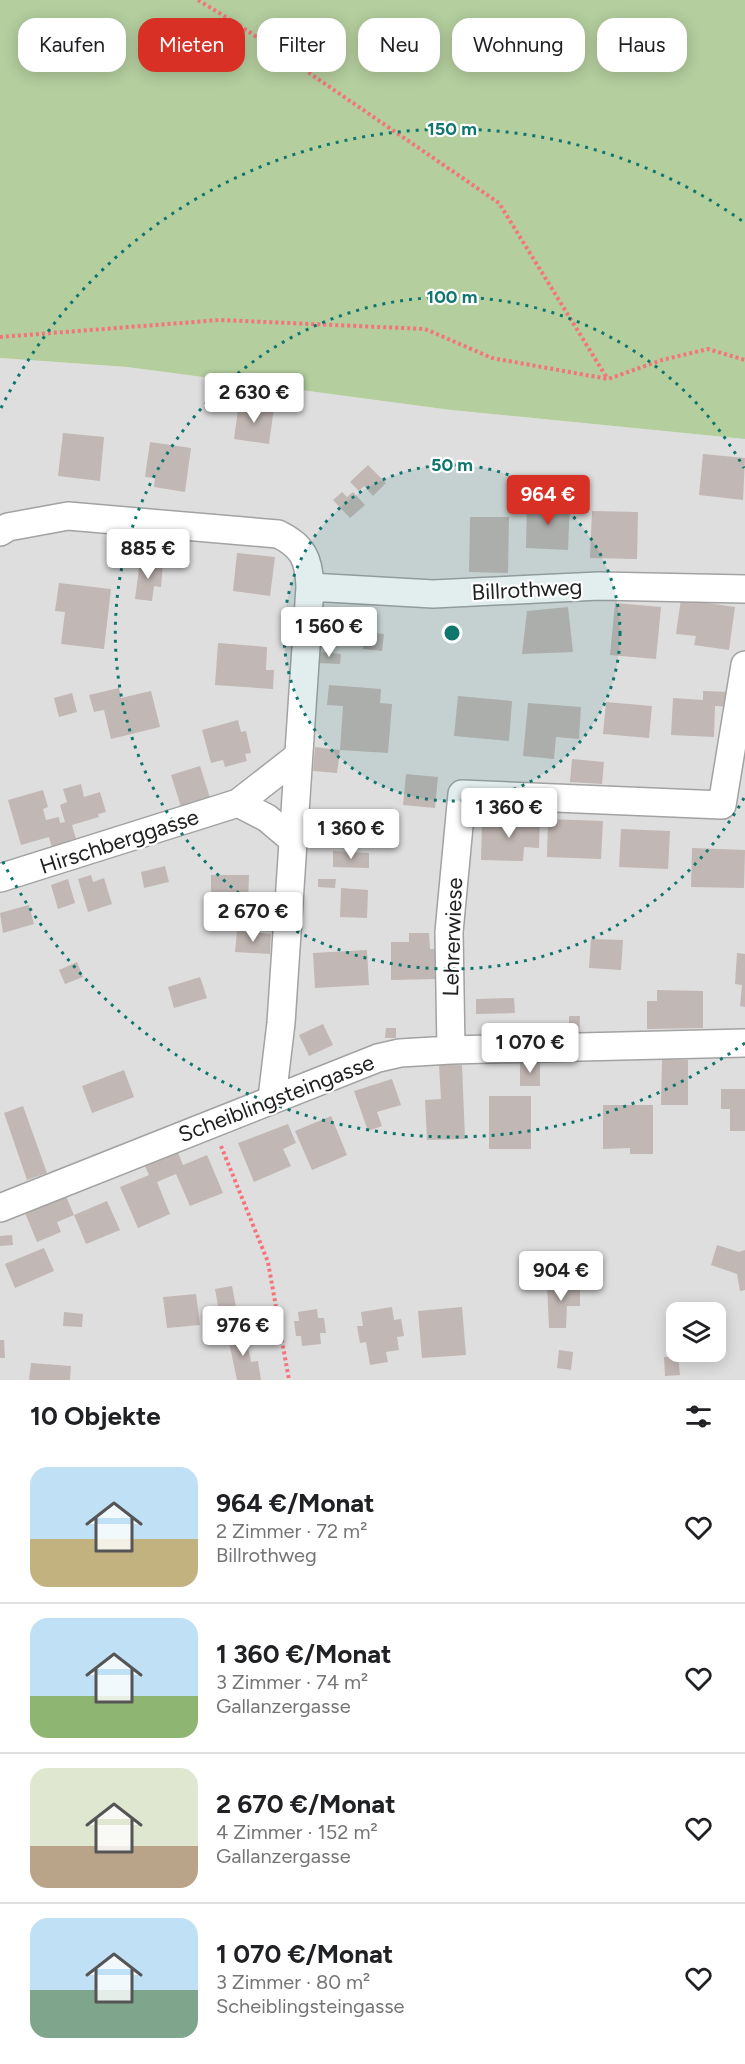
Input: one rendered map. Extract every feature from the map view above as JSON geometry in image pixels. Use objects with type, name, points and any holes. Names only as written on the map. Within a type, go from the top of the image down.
[{"type":"street","points":[[0,532],[8,527],[68,516],[278,534],[301,549],[308,561],[310,587],[279,1053],[272,1098]]},
{"type":"street","name":"Billrothweg","points":[[310,587],[433,594],[599,586],[745,589]]},
{"type":"street","name":"Lehrerwiese","points":[[451,1050],[449,932],[462,794],[722,805],[745,665]]},
{"type":"street","name":"Hirschberggasse","points":[[0,878],[238,803],[297,757]]},
{"type":"street","points":[[238,803],[267,819],[293,840]]},
{"type":"street","name":"Scheiblingsteingasse","points":[[0,1208],[272,1098],[378,1058],[400,1053],[745,1043]]},
{"type":"path","points":[[198,0],[242,27],[500,203],[608,379]]},
{"type":"path","points":[[0,337],[220,320],[425,329],[492,358],[608,379],[662,360],[708,349],[745,360]]},
{"type":"path","points":[[211,1123],[268,1262],[289,1380]]},
{"type":"shaded area","points":[[0,358],[127,367],[451,410],[745,439],[745,1380],[0,1380]]},
{"type":"green space","points":[[0,0],[745,0],[745,439],[451,410],[127,367],[0,358]]},
{"type":"building","points":[[239,403],[274,408],[269,444],[234,439]]},
{"type":"building","points":[[63,433],[104,437],[100,481],[58,476]]},
{"type":"building","points":[[150,442],[191,448],[185,492],[154,487],[155,478],[145,477]]},
{"type":"building","points":[[703,454],[745,458],[743,500],[699,495]]},
{"type":"building","points":[[368,465],[386,483],[373,496],[364,486],[359,491],[350,482]]},
{"type":"building","points":[[342,492],[347,497],[353,492],[365,505],[350,518],[333,500]]},
{"type":"building","points":[[527,502],[570,503],[568,550],[526,548]]},
{"type":"building","points":[[592,511],[638,512],[637,559],[590,558]]},
{"type":"building","points":[[470,517],[509,517],[508,573],[469,572]]},
{"type":"building","points":[[237,553],[275,557],[270,596],[233,591]]},
{"type":"building","points":[[140,561],[163,563],[161,587],[154,586],[152,601],[135,599]]},
{"type":"building","points":[[59,583],[111,589],[104,649],[61,644],[65,612],[55,611]]},
{"type":"building","points":[[681,599],[735,607],[729,650],[694,645],[696,636],[676,634]]},
{"type":"building","points":[[615,603],[661,607],[656,659],[610,655]]},
{"type":"building","points":[[568,607],[573,652],[522,654],[527,611]]},
{"type":"building","points":[[364,632],[384,634],[382,651],[363,649]]},
{"type":"building","points":[[218,643],[267,647],[266,670],[274,670],[273,689],[215,685]]},
{"type":"building","points":[[319,652],[341,654],[340,664],[318,663]]},
{"type":"building","points":[[329,685],[381,689],[380,703],[392,704],[388,753],[340,750],[343,706],[327,705]]},
{"type":"building","points":[[119,688],[121,698],[151,691],[160,727],[111,739],[104,710],[94,712],[89,695]]},
{"type":"building","points":[[703,691],[731,692],[731,707],[715,706],[714,737],[671,735],[673,698],[703,700]]},
{"type":"building","points":[[72,693],[77,712],[59,717],[54,698]]},
{"type":"building","points":[[458,696],[512,701],[509,741],[454,736]]},
{"type":"building","points":[[606,702],[652,706],[649,738],[603,734]]},
{"type":"building","points":[[528,703],[581,707],[579,739],[556,737],[554,759],[523,756]]},
{"type":"building","points":[[238,720],[241,732],[246,731],[251,753],[245,754],[247,761],[225,767],[223,760],[211,763],[202,730]]},
{"type":"building","points":[[315,747],[340,750],[337,773],[313,771]]},
{"type":"building","points":[[572,759],[604,762],[602,784],[570,782]]},
{"type":"building","points":[[200,766],[210,798],[181,807],[171,775]]},
{"type":"building","points":[[406,774],[438,777],[435,808],[403,805]]},
{"type":"building","points":[[81,784],[84,797],[100,792],[106,812],[98,814],[99,817],[72,825],[76,839],[66,842],[67,844],[52,848],[49,837],[21,845],[8,800],[43,790],[48,807],[43,809],[46,820],[59,817],[60,823],[65,822],[60,805],[67,802],[63,789]]},
{"type":"building","points":[[524,818],[540,819],[539,848],[524,847],[523,861],[481,860],[482,821],[524,823]]},
{"type":"building","points":[[548,819],[603,821],[601,859],[547,857]]},
{"type":"building","points":[[332,820],[349,821],[348,838],[331,838]]},
{"type":"building","points":[[621,829],[670,831],[668,869],[619,867]]},
{"type":"building","points":[[692,848],[745,850],[744,888],[691,887]]},
{"type":"building","points":[[333,851],[369,853],[369,868],[333,867]]},
{"type":"building","points":[[165,866],[169,882],[144,888],[141,872]]},
{"type":"building","points":[[91,875],[93,882],[104,878],[112,904],[88,912],[78,879]]},
{"type":"building","points":[[211,875],[249,875],[248,906],[227,906],[226,913],[211,913]]},
{"type":"building","points":[[68,879],[75,903],[58,909],[51,885]]},
{"type":"building","points":[[318,879],[336,879],[335,888],[318,887]]},
{"type":"building","points":[[341,888],[368,890],[367,918],[340,917]]},
{"type":"building","points":[[29,905],[34,924],[3,933],[0,913]]},
{"type":"building","points":[[237,931],[271,934],[270,954],[235,952]]},
{"type":"building","points":[[409,933],[429,933],[430,949],[435,949],[436,979],[391,980],[391,942],[409,942]]},
{"type":"building","points":[[591,939],[623,940],[621,970],[589,968]]},
{"type":"building","points":[[367,950],[369,985],[315,988],[313,953]]},
{"type":"building","points":[[737,953],[745,954],[745,1007],[740,1006],[742,985],[735,984]]},
{"type":"building","points":[[77,962],[83,977],[65,984],[59,970]]},
{"type":"building","points":[[200,977],[207,998],[174,1008],[168,987]]},
{"type":"building","points":[[657,990],[703,991],[703,1028],[647,1029],[647,1001],[657,1001]]},
{"type":"building","points":[[514,998],[515,1013],[476,1014],[476,999]]},
{"type":"building","points":[[569,1016],[580,1016],[579,1037],[569,1037]]},
{"type":"building","points":[[323,1024],[333,1045],[309,1056],[299,1035]]},
{"type":"building","points":[[386,1028],[396,1028],[396,1038],[385,1038]]},
{"type":"building","points":[[662,1059],[688,1060],[688,1105],[661,1105]]},
{"type":"building","points":[[520,1063],[540,1063],[540,1086],[520,1086]]},
{"type":"building","points":[[439,1065],[462,1065],[465,1139],[427,1140],[425,1100],[441,1099]]},
{"type":"building","points":[[124,1070],[134,1097],[92,1113],[82,1086]]},
{"type":"building","points":[[392,1079],[401,1105],[377,1112],[382,1126],[368,1131],[354,1091]]},
{"type":"building","points":[[721,1089],[745,1089],[745,1131],[730,1131],[730,1109],[721,1109]]},
{"type":"building","points":[[489,1096],[531,1096],[531,1149],[489,1149]]},
{"type":"building","points":[[603,1105],[653,1105],[653,1154],[630,1154],[630,1148],[603,1149]]},
{"type":"building","points":[[23,1106],[47,1173],[27,1180],[4,1113]]},
{"type":"building","points":[[331,1116],[347,1155],[312,1170],[295,1131]]},
{"type":"building","points":[[288,1124],[296,1143],[283,1149],[291,1166],[254,1182],[238,1143]]},
{"type":"building","points":[[177,1150],[183,1165],[207,1155],[223,1193],[190,1206],[176,1174],[157,1182],[170,1214],[138,1228],[120,1187],[149,1175],[144,1164]]},
{"type":"building","points":[[66,1196],[74,1215],[57,1222],[61,1232],[37,1242],[25,1213]]},
{"type":"building","points":[[107,1201],[120,1230],[86,1244],[74,1215]]},
{"type":"building","points":[[12,1235],[13,1245],[0,1246],[0,1236]]},
{"type":"building","points":[[717,1245],[739,1252],[745,1250],[745,1290],[740,1291],[737,1274],[711,1265]]},
{"type":"building","points":[[44,1248],[54,1271],[15,1288],[5,1264]]},
{"type":"building","points":[[547,1283],[580,1284],[580,1306],[567,1306],[566,1328],[549,1328]]},
{"type":"building","points":[[232,1286],[236,1307],[219,1311],[215,1289]]},
{"type":"building","points":[[196,1294],[200,1325],[167,1328],[163,1297]]},
{"type":"building","points":[[392,1307],[394,1320],[401,1319],[404,1336],[397,1337],[399,1350],[386,1352],[388,1362],[370,1365],[366,1342],[360,1343],[357,1326],[363,1326],[361,1312]]},
{"type":"building","points":[[462,1307],[466,1355],[422,1358],[418,1311]]},
{"type":"building","points":[[317,1309],[318,1318],[324,1318],[326,1333],[320,1333],[321,1344],[302,1346],[301,1336],[296,1336],[294,1321],[299,1321],[298,1312]]},
{"type":"building","points":[[64,1312],[83,1314],[82,1327],[63,1326]]},
{"type":"building","points":[[245,1330],[251,1362],[258,1361],[261,1380],[237,1380],[227,1333]]},
{"type":"building","points":[[0,1340],[4,1340],[5,1358],[0,1358]]},
{"type":"building","points":[[559,1350],[573,1352],[571,1370],[557,1368]]},
{"type":"building","points":[[664,1357],[666,1357],[666,1362],[679,1362],[680,1375],[665,1376]]},
{"type":"building","points":[[31,1363],[71,1366],[70,1380],[29,1380]]}]
